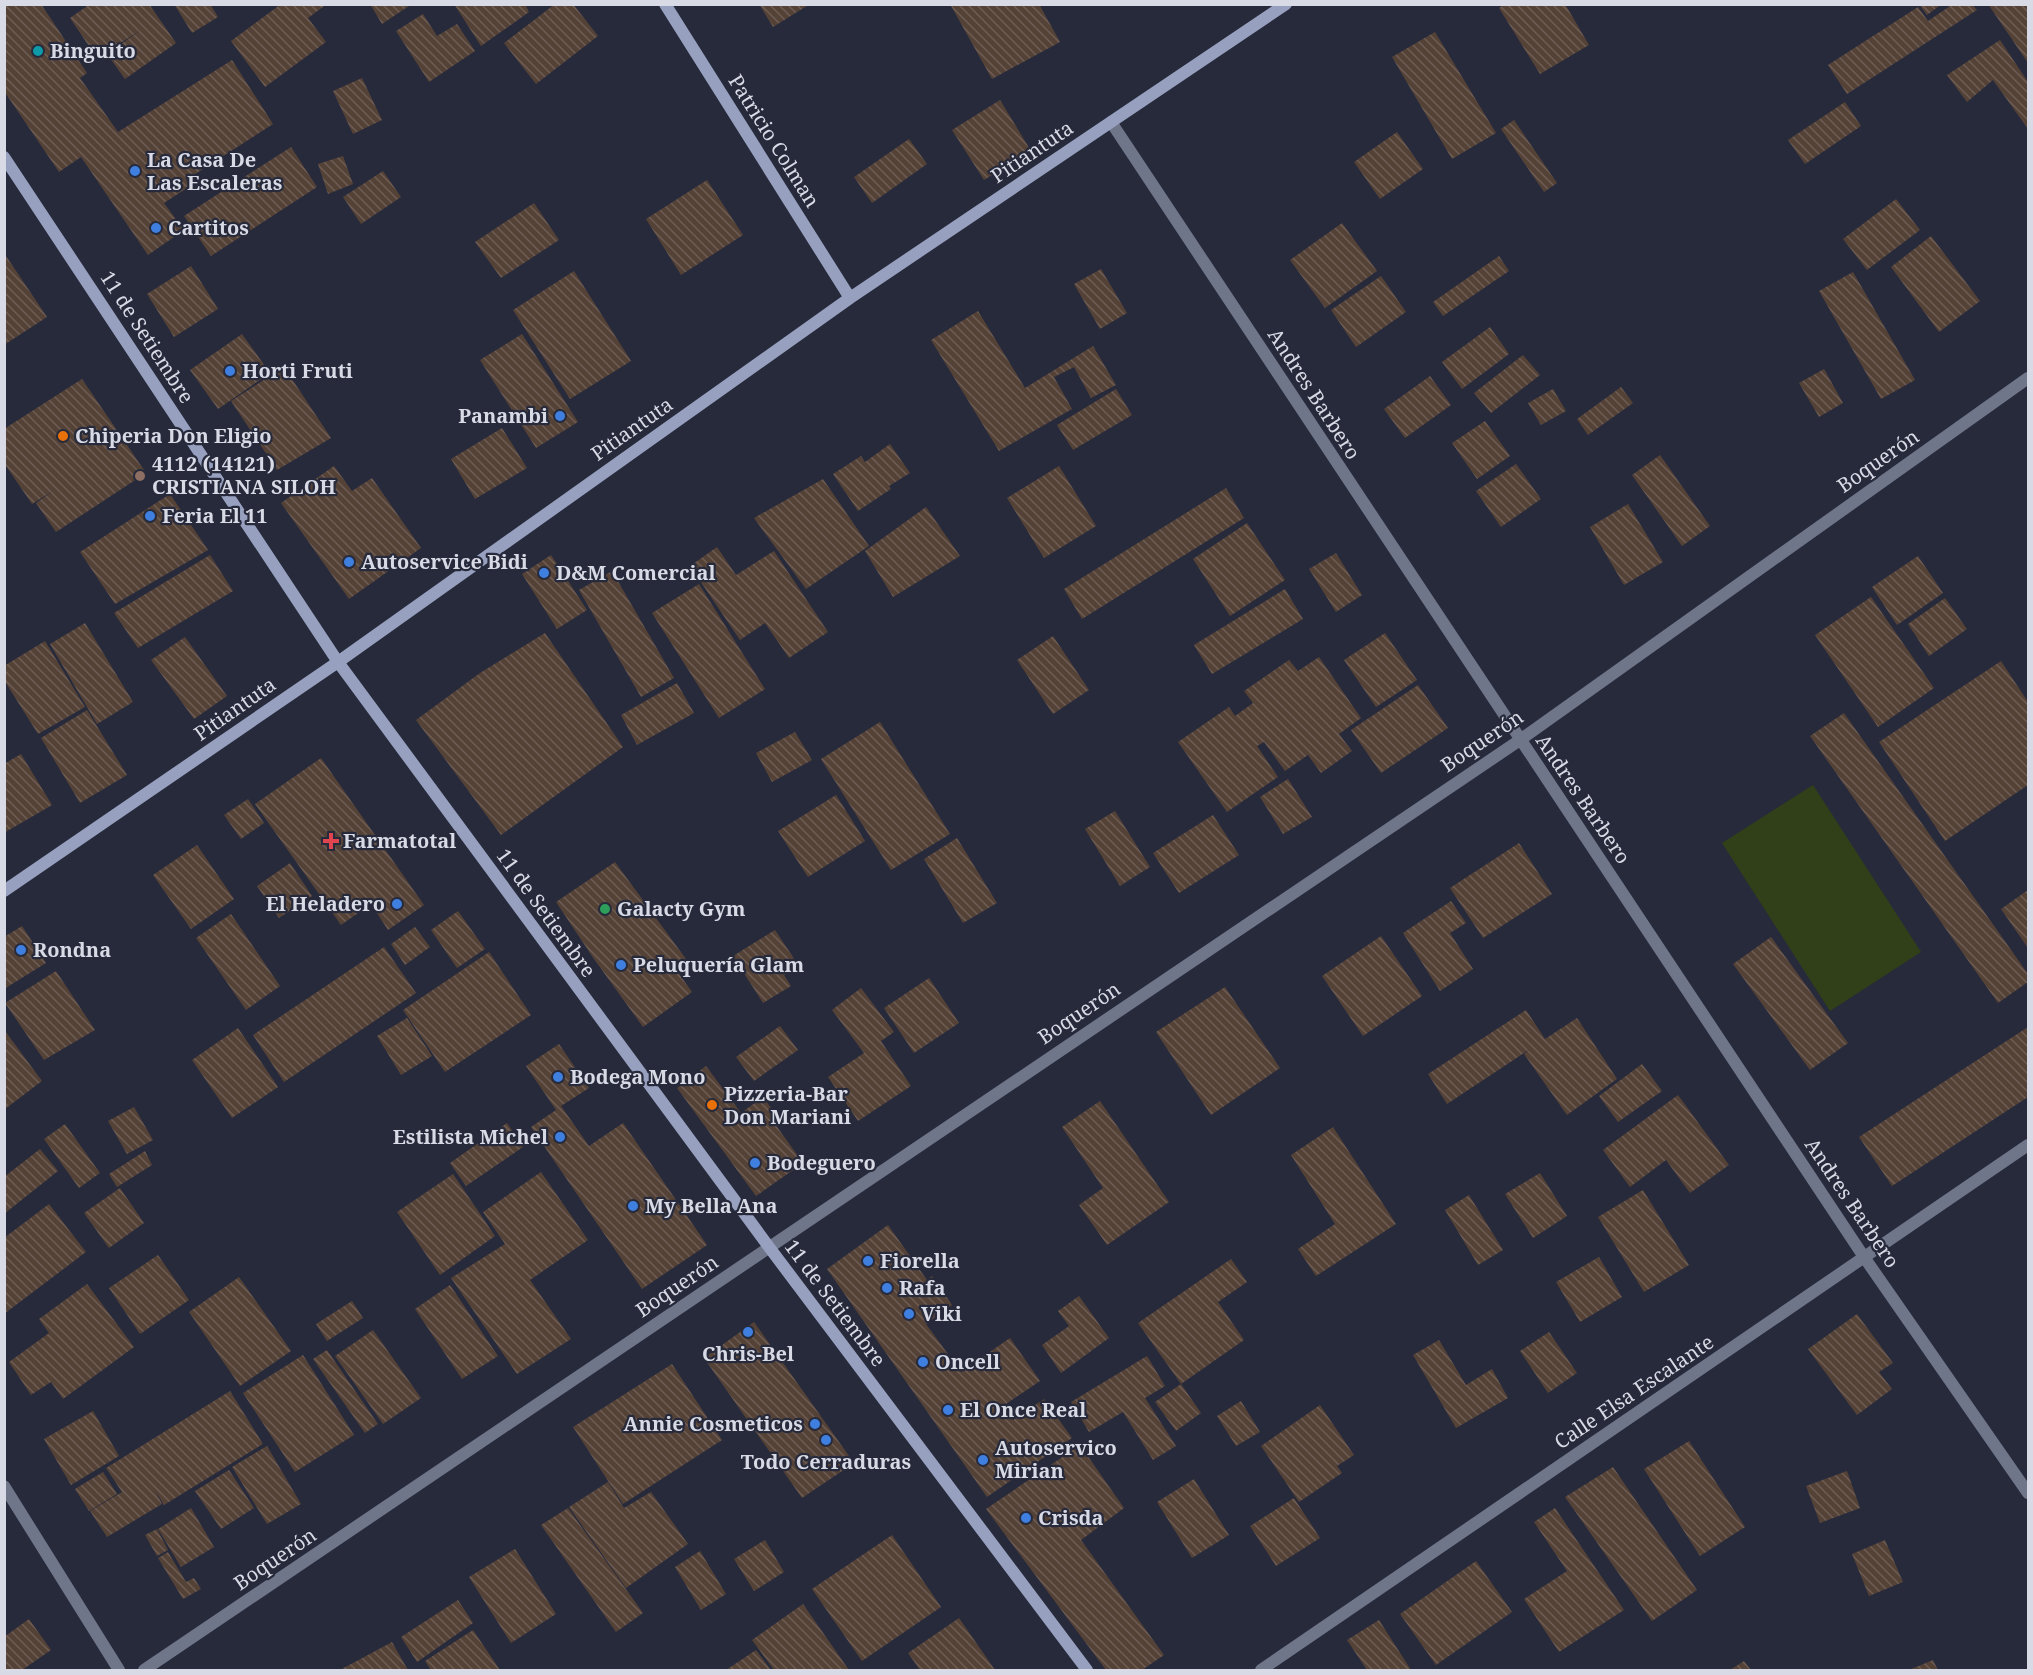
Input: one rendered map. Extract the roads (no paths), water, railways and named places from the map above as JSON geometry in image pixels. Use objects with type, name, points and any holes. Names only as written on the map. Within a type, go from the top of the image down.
[{"type":"street","name":"Patricio Colman","points":[[665,4],[850,298]]},
{"type":"street","name":"Pitiantuta","points":[[4,891],[338,662],[850,298],[1280,6]]},
{"type":"street","name":"Andres Barbero","points":[[1111,122],[1864,1257],[2028,1493]]},
{"type":"street","name":"11 de Setiembre","points":[[4,157],[338,662],[769,1247],[1087,1671]]},
{"type":"street","name":"Boquerón","points":[[144,1671],[1520,740],[2028,378]]},
{"type":"street","name":"Calle Elsa Escalante","points":[[1261,1671],[2028,1145]]},
{"type":"street","points":[[4,1486],[119,1671]]},
{"type":"place","name":"Binguito","points":[[38,51]]},
{"type":"place","name":"La Casa De Las Escaleras","points":[[135,171]]},
{"type":"place","name":"Cartitos","points":[[156,228]]},
{"type":"place","name":"Horti Fruti","points":[[230,371]]},
{"type":"place","name":"Panambi","points":[[560,416]]},
{"type":"place","name":"Chiperia Don Eligio","points":[[63,436]]},
{"type":"place","name":"4112 (14121) CRISTIANA SILOH","points":[[140,476]]},
{"type":"place","name":"Feria El 11","points":[[150,516]]},
{"type":"place","name":"Autoservice Bidi","points":[[349,562]]},
{"type":"place","name":"D&M Comercial","points":[[544,573]]},
{"type":"place","name":"Farmatotal","points":[[331,841]]},
{"type":"place","name":"El Heladero","points":[[397,904]]},
{"type":"place","name":"Galacty Gym","points":[[605,909]]},
{"type":"place","name":"Rondna","points":[[21,950]]},
{"type":"place","name":"Peluquería Glam","points":[[621,965]]},
{"type":"place","name":"Bodega Mono","points":[[558,1077]]},
{"type":"place","name":"Pizzeria-Bar Don Mariani","points":[[712,1105]]},
{"type":"place","name":"Estilista Michel","points":[[560,1137]]},
{"type":"place","name":"Bodeguero","points":[[755,1163]]},
{"type":"place","name":"My Bella Ana","points":[[633,1206]]},
{"type":"place","name":"Fiorella","points":[[868,1261]]},
{"type":"place","name":"Rafa","points":[[887,1288]]},
{"type":"place","name":"Viki","points":[[909,1314]]},
{"type":"place","name":"Chris-Bel","points":[[748,1332]]},
{"type":"place","name":"Oncell","points":[[923,1362]]},
{"type":"place","name":"El Once Real","points":[[948,1410]]},
{"type":"place","name":"Annie Cosmeticos","points":[[815,1424]]},
{"type":"place","name":"Todo Cerraduras","points":[[826,1440]]},
{"type":"place","name":"Autoservico Mirian","points":[[983,1460]]},
{"type":"place","name":"Crisda","points":[[1026,1518]]}]
